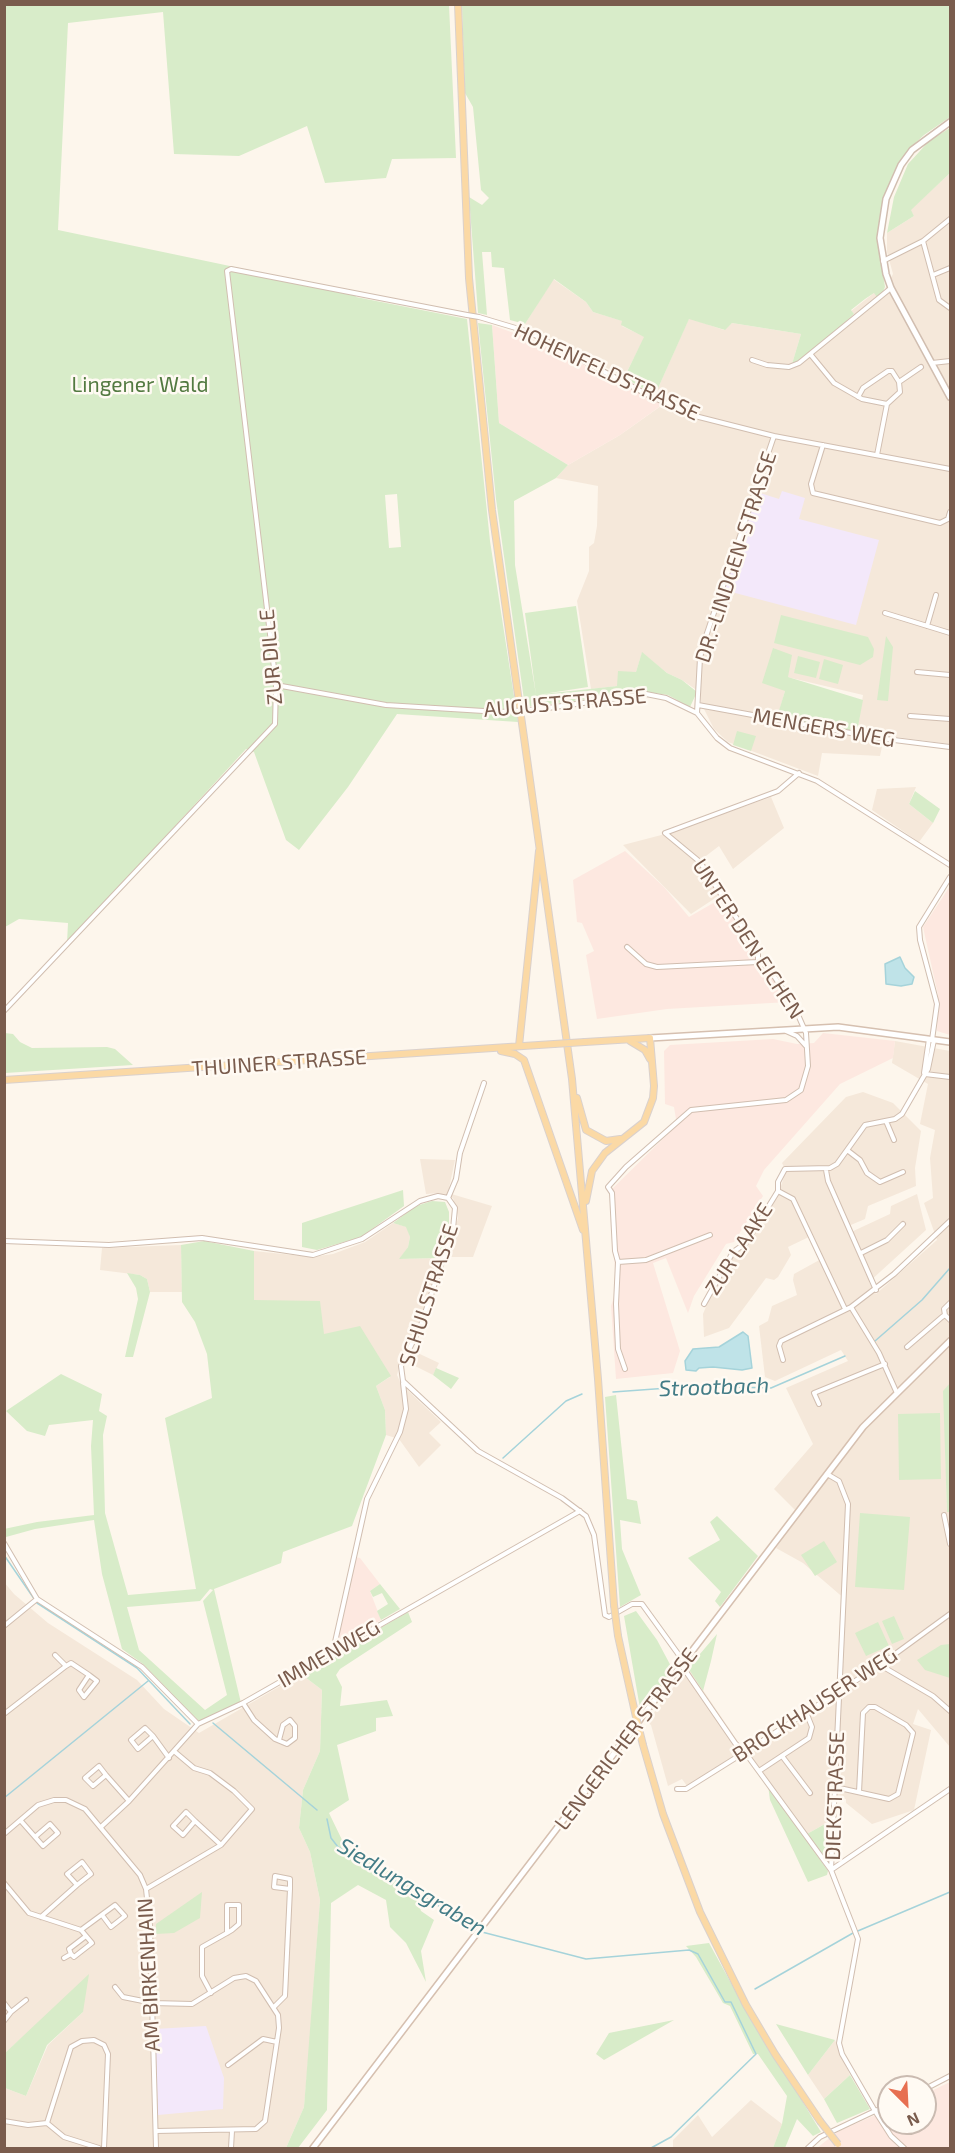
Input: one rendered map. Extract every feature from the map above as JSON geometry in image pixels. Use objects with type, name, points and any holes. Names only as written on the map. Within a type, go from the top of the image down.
[{"type":"main road","points":[[458,4],[469,278],[492,510],[540,838],[572,1080],[618,1636],[643,1745],[663,1815],[700,1912],[746,2005],[775,2054],[820,2121],[840,2146]]},
{"type":"main road","points":[[951,122],[912,150],[891,182],[881,218],[880,237],[883,261],[891,288],[951,398]]},
{"type":"main road","points":[[519,1046],[540,838]]},
{"type":"main road","points":[[585,1220],[592,1171],[605,1153],[644,1122],[649,1111],[654,1086],[650,1038],[804,1027],[868,1029],[951,1042]]},
{"type":"main road","name":"THUINER STRASSE","points":[[4,1080],[650,1038]]},
{"type":"main road","points":[[627,1039],[645,1050],[652,1064]]},
{"type":"main road","points":[[524,1060],[530,1046]]},
{"type":"main road","points":[[493,1049],[515,1054],[524,1060],[574,1200],[587,1251]]},
{"type":"main road","points":[[4,1076],[16,1080]]},
{"type":"main road","points":[[572,1080],[581,1119],[586,1130],[606,1141],[626,1138]]},
{"type":"main road","name":"LENGERICHER STRASSE","points":[[313,2148],[863,1426],[896,1391],[951,1341]]},
{"type":"street","points":[[883,261],[923,241],[951,219]]},
{"type":"street","points":[[923,241],[939,300],[951,308]]},
{"type":"street","points":[[933,275],[951,268]]},
{"type":"street","name":"HOHENFELDSTRASSE","points":[[228,269],[479,317],[529,332],[679,410],[774,436],[951,469]]},
{"type":"street","name":"ZUR DILLE","points":[[4,1011],[275,724],[276,685],[228,286],[228,269]]},
{"type":"street","points":[[752,360],[766,365],[789,367],[811,355],[891,288]]},
{"type":"street","points":[[811,355],[834,383],[858,398],[887,404]]},
{"type":"street","points":[[932,363],[951,361]]},
{"type":"street","points":[[899,382],[921,367]]},
{"type":"street","points":[[858,398],[863,388],[888,371],[892,372],[899,382],[900,392],[887,404],[877,455]]},
{"type":"street","name":"DR.-LINDGEN-STRASSE","points":[[697,713],[700,658],[703,645],[774,436]]},
{"type":"street","points":[[823,445],[811,484],[813,493],[940,523],[948,519],[951,512]]},
{"type":"street","points":[[927,626],[936,595]]},
{"type":"street","points":[[885,613],[951,633]]},
{"type":"street","points":[[917,672],[951,675]]},
{"type":"street","name":"AUGUSTSTRASSE","points":[[276,685],[386,705],[500,712],[541,709],[646,694],[666,698],[697,713],[717,738],[730,748],[799,773],[846,798],[951,865]]},
{"type":"street","name":"MENGERS WEG","points":[[698,705],[878,738],[951,747]]},
{"type":"street","points":[[910,716],[951,720]]},
{"type":"street","name":"UNTER DEN EICHEN","points":[[625,1369],[618,1349],[616,1328],[618,1262],[613,1227],[612,1193],[608,1187],[691,1110],[777,1102],[801,1090],[805,1080],[807,1046],[804,1027],[795,1008],[768,967],[758,962],[758,951],[700,862],[665,833],[778,791],[799,773]]},
{"type":"street","points":[[876,1290],[828,1181],[826,1170],[837,1164],[865,1125],[886,1121],[902,1114],[928,1069],[937,1004],[920,940],[919,927],[951,877]]},
{"type":"street","points":[[627,947],[646,964],[657,967],[758,962]]},
{"type":"street","points":[[778,1029],[797,1036],[807,1046]]},
{"type":"street","points":[[924,1074],[951,1077]]},
{"type":"street","name":"SCHULSTRASSE","points":[[448,1198],[456,1179],[460,1153],[484,1083]]},
{"type":"street","points":[[886,1121],[894,1140]]},
{"type":"street","points":[[847,1150],[860,1160],[867,1173],[880,1182],[903,1172]]},
{"type":"street","name":"ZUR LAAKE","points":[[704,1304],[733,1252],[746,1243],[778,1191],[778,1182],[785,1169],[826,1170]]},
{"type":"street","points":[[778,1191],[793,1199],[845,1309]]},
{"type":"street","name":"SCHULSTRASSE","points":[[4,1241],[109,1245],[202,1238],[313,1255],[362,1239],[420,1201],[438,1196],[448,1198],[455,1208],[453,1229],[421,1325],[402,1366],[403,1382],[478,1451],[533,1480],[580,1511],[589,1521],[594,1535],[605,1615],[609,1617],[632,1605],[642,1604],[735,1743],[745,1752],[831,1870]]},
{"type":"street","points":[[783,1360],[779,1346],[781,1341],[851,1307],[876,1290],[951,1221]]},
{"type":"street","points":[[861,1253],[887,1240],[903,1224]]},
{"type":"street","points":[[618,1262],[646,1260],[710,1235]]},
{"type":"street","points":[[951,1304],[944,1309],[945,1315],[951,1320]]},
{"type":"street","points":[[851,1307],[885,1364],[896,1391]]},
{"type":"street","points":[[906,1347],[945,1315]]},
{"type":"street","points":[[819,1404],[814,1393],[885,1364]]},
{"type":"street","points":[[333,1652],[367,1499],[400,1432],[406,1409],[403,1382]]},
{"type":"street","name":"DIEKSTRASSE","points":[[827,1474],[839,1481],[848,1504],[831,1870],[858,1935],[838,2043],[875,2111],[891,2136],[904,2148]]},
{"type":"street","name":"IMMENWEG","points":[[102,1826],[129,1802],[198,1724],[243,1703],[580,1511]]},
{"type":"street","points":[[944,1515],[951,1544]]},
{"type":"street","points":[[4,1543],[37,1599],[142,1667],[198,1724]]},
{"type":"street","points":[[5,1623],[37,1599]]},
{"type":"street","name":"BROCKHAUSER WEG","points":[[677,1789],[686,1789],[745,1752],[880,1665],[951,1614]]},
{"type":"street","points":[[55,1655],[66,1665]]},
{"type":"street","points":[[4,1714],[66,1665],[71,1663],[89,1675],[97,1681],[84,1697],[79,1690],[89,1675]]},
{"type":"street","points":[[880,1665],[942,1702],[951,1711]]},
{"type":"street","points":[[243,1703],[254,1720],[279,1740],[286,1744],[295,1738],[295,1726],[290,1720],[283,1725],[279,1740]]},
{"type":"street","points":[[835,1787],[889,1800],[898,1794],[913,1733],[906,1725],[875,1707],[869,1707],[863,1713],[860,1792]]},
{"type":"street","points":[[759,1771],[809,1738],[812,1727],[806,1712]]},
{"type":"street","points":[[153,1737],[138,1749],[131,1740],[146,1728],[153,1737],[169,1758]]},
{"type":"street","points":[[146,1889],[220,1845],[252,1809],[210,1773],[194,1768],[175,1752]]},
{"type":"street","points":[[782,1756],[810,1793]]},
{"type":"street","points":[[106,1775],[93,1786],[86,1778],[99,1766],[129,1802]]},
{"type":"street","points":[[831,1870],[951,1789]]},
{"type":"street","name":"AM BIRKENHAIN","points":[[4,1834],[45,1802],[66,1800],[85,1809],[102,1826],[140,1875],[146,1889],[153,2003],[156,2148]]},
{"type":"street","points":[[195,1821],[183,1835],[173,1826],[186,1812],[220,1845]]},
{"type":"street","points":[[21,1821],[35,1837],[43,1846],[58,1833],[50,1824],[35,1837]]},
{"type":"street","points":[[40,1917],[91,1874],[82,1862],[67,1874],[76,1885]]},
{"type":"street","points":[[274,2007],[285,1996],[290,1889],[290,1879],[275,1876],[274,1887],[290,1889]]},
{"type":"street","points":[[4,1883],[29,1912],[81,1930],[92,1943],[74,1957],[71,1954]]},
{"type":"street","points":[[81,1930],[115,1905],[125,1916],[111,1928],[102,1915]]},
{"type":"street","points":[[212,1993],[202,1976],[202,1947],[227,1933],[239,1923],[239,1905],[227,1905],[227,1933]]},
{"type":"street","points":[[71,1954],[69,1949],[86,1936]]},
{"type":"street","points":[[64,1958],[71,1954]]},
{"type":"street","points":[[115,1987],[123,1997],[153,2003],[196,2003],[234,1978],[246,1976],[256,1982],[274,2007],[279,2028],[265,2121],[256,2129],[156,2131]]},
{"type":"street","points":[[4,2021],[26,2000]]},
{"type":"street","points":[[4,2003],[11,2012]]},
{"type":"street","points":[[228,2065],[263,2039],[277,2042]]},
{"type":"street","points":[[47,2123],[71,2047],[82,2041],[94,2040],[104,2044],[108,2054],[104,2148]]},
{"type":"street","points":[[937,2083],[951,2076]]},
{"type":"street","points":[[808,2148],[820,2137],[875,2111]]},
{"type":"street","points":[[4,2121],[28,2125],[47,2123],[64,2137],[99,2148]]},
{"type":"street","points":[[231,2148],[232,2131]]},
{"type":"shaded area","points":[[950,173],[950,744],[857,732],[863,695],[787,677],[774,648],[785,691],[776,722],[837,731],[883,742],[880,756],[822,753],[818,776],[728,742],[714,729],[701,703],[701,693],[667,673],[642,653],[636,672],[617,686],[591,689],[577,601],[589,571],[589,547],[594,543],[597,526],[598,486],[556,478],[568,465],[620,435],[668,401],[655,395],[689,318],[724,330],[732,323],[801,334],[792,364],[854,314],[851,311],[874,293],[882,294],[893,274],[887,252],[887,233],[914,216],[910,210]]},
{"type":"shaded area","points":[[553,279],[586,302],[593,312],[623,321],[622,326],[645,337],[624,377],[525,324]]},
{"type":"shaded area","points":[[492,325],[541,343],[662,405],[620,435],[568,465],[499,423]]},
{"type":"shaded area","points":[[782,491],[805,498],[799,519],[879,540],[856,625],[724,590],[757,492],[779,499]]},
{"type":"shaded area","points":[[916,787],[909,804],[933,823],[919,842],[872,810],[877,789]]},
{"type":"shaded area","points":[[771,797],[784,828],[733,869],[719,846],[702,859],[723,893],[691,914],[623,845],[669,833]]},
{"type":"shaded area","points":[[625,851],[664,887],[689,917],[722,898],[788,1002],[667,1009],[597,1019],[586,955],[594,951],[582,923],[577,922],[573,880]]},
{"type":"shaded area","points":[[950,886],[950,1035],[937,1031],[938,995],[923,927]]},
{"type":"shaded area","points":[[823,1033],[895,1041],[893,1058],[840,1084],[764,1170],[756,1186],[763,1196],[734,1242],[726,1244],[694,1296],[688,1313],[666,1258],[653,1263],[680,1351],[673,1373],[616,1379],[611,1306],[616,1291],[611,1190],[677,1125],[674,1107],[665,1104],[664,1051],[670,1045],[773,1039],[797,1044],[814,1043]]},
{"type":"shaded area","points":[[895,1041],[950,1051],[950,1383],[944,1391],[947,1511],[950,1512],[950,1747],[918,1709],[913,1724],[931,1730],[914,1810],[872,1824],[846,1803],[846,1799],[833,1798],[832,1820],[807,1834],[749,1754],[864,1680],[859,1677],[842,1688],[846,1600],[803,1563],[776,1548],[800,1515],[774,1489],[813,1444],[786,1388],[848,1361],[841,1350],[775,1381],[765,1377],[759,1326],[768,1321],[772,1306],[797,1295],[793,1280],[794,1274],[823,1258],[813,1235],[788,1247],[791,1255],[778,1277],[774,1280],[766,1278],[729,1328],[704,1337],[703,1314],[734,1254],[747,1247],[778,1195],[786,1171],[782,1163],[846,1097],[863,1092],[893,1103],[921,1131],[915,1168],[916,1186],[868,1206],[865,1219],[846,1227],[849,1233],[890,1214],[891,1206],[917,1194],[926,1230],[869,1282],[876,1294],[937,1240],[924,1203],[933,1198],[930,1158],[935,1130],[920,1124],[928,1084],[892,1063]]},
{"type":"shaded area","points":[[420,1159],[455,1160],[448,1193],[492,1206],[473,1257],[447,1257],[458,1218],[456,1208],[453,1198],[438,1193],[426,1194]]},
{"type":"shaded area","points":[[393,1223],[407,1227],[410,1237],[408,1247],[400,1259],[440,1258],[419,1322],[407,1348],[439,1363],[433,1375],[401,1359],[397,1375],[401,1384],[441,1422],[429,1433],[441,1445],[419,1467],[399,1439],[386,1435],[385,1410],[376,1386],[390,1377],[324,1334],[254,1300],[254,1251],[312,1257],[333,1254],[365,1242]]},
{"type":"shaded area","points":[[181,1245],[182,1292],[150,1292],[147,1279],[140,1275],[100,1270],[102,1248]]},
{"type":"shaded area","points":[[356,1557],[360,1558],[380,1584],[370,1591],[381,1620],[335,1648]]},
{"type":"shaded area","points":[[4,1582],[14,1594],[48,1623],[137,1680],[164,1709],[199,1733],[301,1674],[322,1690],[320,1751],[303,1790],[299,1828],[310,1852],[320,1900],[309,2051],[304,2107],[286,2148],[5,2148],[5,2088],[26,2096],[48,2045],[83,2012],[25,2035],[5,2053]]},
{"type":"shaded area","points":[[688,1668],[739,1743],[737,1754],[687,1786],[682,1779],[668,1786],[651,1725],[647,1722]]},
{"type":"shaded area","points":[[206,2026],[224,2078],[223,2109],[158,2115],[155,2029]]},
{"type":"shaded area","points":[[835,2040],[850,2075],[824,2099],[808,2075]]},
{"type":"shaded area","points":[[950,2082],[950,2148],[817,2148],[837,2132],[877,2114],[877,2135],[937,2135],[937,2088]]},
{"type":"shaded area","points":[[751,2100],[782,2124],[773,2148],[673,2148],[673,2140],[698,2115],[712,2137]]},
{"type":"green space","name":"Lingener Wald","points":[[5,5],[449,5],[456,158],[392,159],[386,178],[325,183],[307,126],[239,156],[174,154],[163,12],[68,23],[58,230],[354,292],[356,297],[467,319],[490,541],[518,722],[397,714],[348,787],[299,850],[286,840],[254,752],[246,749],[67,943],[68,923],[19,919],[5,927]],"holes":[[[397,494],[401,547],[389,548],[385,495]]]},
{"type":"green space","points":[[462,5],[950,5],[950,117],[910,148],[887,195],[878,238],[885,287],[882,294],[877,297],[874,293],[865,299],[851,310],[854,314],[816,349],[799,362],[792,364],[801,334],[732,323],[725,330],[689,319],[655,395],[624,378],[644,337],[621,325],[622,321],[593,312],[586,302],[554,279],[525,324],[510,320],[504,268],[492,267],[491,252],[482,252],[487,315],[478,313],[469,197],[482,205],[489,198],[481,190],[473,107],[465,93]]},
{"type":"green space","points":[[950,128],[950,173],[911,210],[914,216],[887,233],[894,197],[908,164],[930,140]]},
{"type":"green space","points":[[478,323],[492,325],[499,423],[568,465],[556,478],[514,501],[515,565],[536,695],[525,613],[576,606],[588,687],[543,694],[617,686],[618,671],[636,672],[642,652],[667,673],[682,680],[697,692],[690,707],[668,695],[646,692],[525,707],[496,499]]},
{"type":"green space","points":[[781,615],[868,637],[874,649],[873,657],[860,665],[774,643]]},
{"type":"green space","points":[[886,636],[893,647],[888,701],[877,700]]},
{"type":"green space","points":[[773,648],[792,655],[788,677],[863,700],[857,732],[777,717],[785,691],[762,683]]},
{"type":"green space","points":[[798,656],[820,662],[816,678],[794,673]]},
{"type":"green space","points":[[824,659],[843,665],[838,684],[819,679]]},
{"type":"green space","points":[[737,731],[756,736],[751,751],[733,745]]},
{"type":"green space","points":[[915,791],[940,809],[933,823],[909,804]]},
{"type":"green space","points":[[5,1033],[13,1034],[20,1042],[32,1048],[107,1047],[115,1049],[133,1065],[5,1073]]},
{"type":"green space","points":[[403,1190],[404,1206],[361,1237],[317,1250],[302,1247],[302,1223]]},
{"type":"green space","points":[[432,1201],[445,1202],[449,1212],[449,1229],[440,1258],[399,1259],[408,1247],[410,1237],[406,1227],[393,1223],[416,1206]]},
{"type":"green space","points":[[204,1241],[254,1251],[254,1300],[320,1301],[324,1334],[360,1326],[391,1376],[376,1386],[385,1410],[386,1435],[352,1526],[283,1552],[281,1563],[214,1589],[241,1703],[199,1721],[143,1664],[122,1649],[102,1574],[94,1520],[35,1529],[6,1537],[4,1529],[37,1522],[94,1515],[91,1446],[93,1420],[49,1425],[45,1436],[27,1431],[6,1411],[61,1374],[102,1394],[99,1411],[107,1416],[103,1435],[105,1513],[128,1595],[196,1589],[165,1418],[212,1398],[207,1354],[195,1322],[182,1302],[181,1245]],"holes":[[[210,1589],[213,1590],[203,1601],[227,1695],[205,1710],[139,1650],[127,1607],[200,1601]]]},
{"type":"green space","points":[[127,1273],[140,1275],[147,1279],[150,1292],[133,1357],[125,1357],[138,1299],[136,1288]]},
{"type":"green space","points":[[436,1368],[459,1378],[451,1389],[433,1375]]},
{"type":"green space","points":[[950,1383],[950,1512],[947,1512],[943,1391]]},
{"type":"green space","points":[[616,1395],[627,1499],[637,1501],[641,1524],[620,1520],[622,1549],[641,1595],[620,1607],[605,1397]]},
{"type":"green space","points":[[940,1413],[941,1479],[899,1480],[898,1414]]},
{"type":"green space","points":[[860,1513],[910,1517],[904,1590],[855,1587]]},
{"type":"green space","points":[[717,1516],[758,1556],[720,1607],[715,1601],[721,1592],[688,1558],[720,1540],[710,1522]]},
{"type":"green space","points":[[824,1541],[837,1562],[815,1576],[801,1555]]},
{"type":"green space","points":[[380,1584],[400,1609],[381,1620],[377,1611],[388,1604],[382,1593],[373,1597],[370,1591]]},
{"type":"green space","points":[[636,1611],[657,1640],[673,1670],[641,1714],[624,1616]]},
{"type":"green space","points":[[408,1612],[412,1622],[340,1669],[336,1675],[342,1687],[340,1706],[387,1700],[393,1716],[376,1718],[376,1731],[337,1745],[349,1800],[329,1813],[344,1844],[377,1866],[411,1881],[421,1911],[434,1920],[421,1951],[426,1982],[406,1943],[390,1927],[386,1900],[358,1885],[331,1903],[327,2110],[298,2148],[286,2148],[304,2107],[320,1900],[310,1852],[299,1828],[303,1790],[320,1751],[322,1690],[301,1674]]},
{"type":"green space","points":[[894,1616],[904,1639],[892,1644],[882,1621]]},
{"type":"green space","points":[[878,1622],[889,1646],[866,1656],[855,1633]]},
{"type":"green space","points":[[717,1634],[711,1661],[703,1691],[688,1668]]},
{"type":"green space","points":[[950,1644],[950,1678],[925,1670],[917,1660],[941,1645]]},
{"type":"green space","points":[[768,1785],[828,1871],[827,1875],[808,1882],[770,1800]]},
{"type":"green space","points":[[832,1820],[830,1865],[807,1834]]},
{"type":"green space","points":[[202,1892],[200,1918],[174,1933],[156,1934],[156,1924]]},
{"type":"green space","points":[[709,1943],[821,2132],[813,2136],[797,2119],[785,2148],[773,2148],[782,2124],[787,2096],[758,2054],[753,2054],[730,2006],[723,2003],[696,1957],[686,1946]]},
{"type":"green space","points":[[89,1974],[83,2012],[47,2045],[26,2096],[5,2088],[5,2053]]},
{"type":"green space","points":[[674,2020],[604,2060],[596,2054],[609,2033]]},
{"type":"green space","points":[[776,2024],[835,2040],[808,2075]]},
{"type":"green space","points":[[850,2075],[870,2109],[837,2123],[824,2099]]},
{"type":"water","points":[[900,957],[905,968],[914,977],[912,984],[901,986],[886,984],[885,964]]},
{"type":"water","points":[[743,1332],[748,1336],[752,1368],[742,1370],[713,1367],[699,1368],[696,1371],[686,1370],[685,1361],[693,1349],[719,1347]]},
{"type":"waterway","name":"Strootbach","points":[[875,1341],[922,1300],[950,1268]]},
{"type":"waterway","name":"Strootbach","points":[[613,1392],[696,1386],[771,1388],[845,1356]]},
{"type":"waterway","name":"Strootbach","points":[[503,1458],[566,1401],[582,1394]]},
{"type":"waterway","points":[[4,1555],[37,1603],[137,1668],[190,1724]]},
{"type":"waterway","points":[[4,1798],[148,1681]]},
{"type":"waterway","points":[[213,1723],[317,1810]]},
{"type":"waterway","name":"Siedlungsgraben","points":[[327,1819],[331,1838],[338,1847],[478,1929]]},
{"type":"waterway","points":[[755,1989],[853,1933],[950,1892]]},
{"type":"waterway","name":"Siedlungsgraben","points":[[482,1932],[586,1959],[689,1950],[698,1954],[725,2002],[731,2002],[756,2054],[671,2137],[651,2148]]}]
